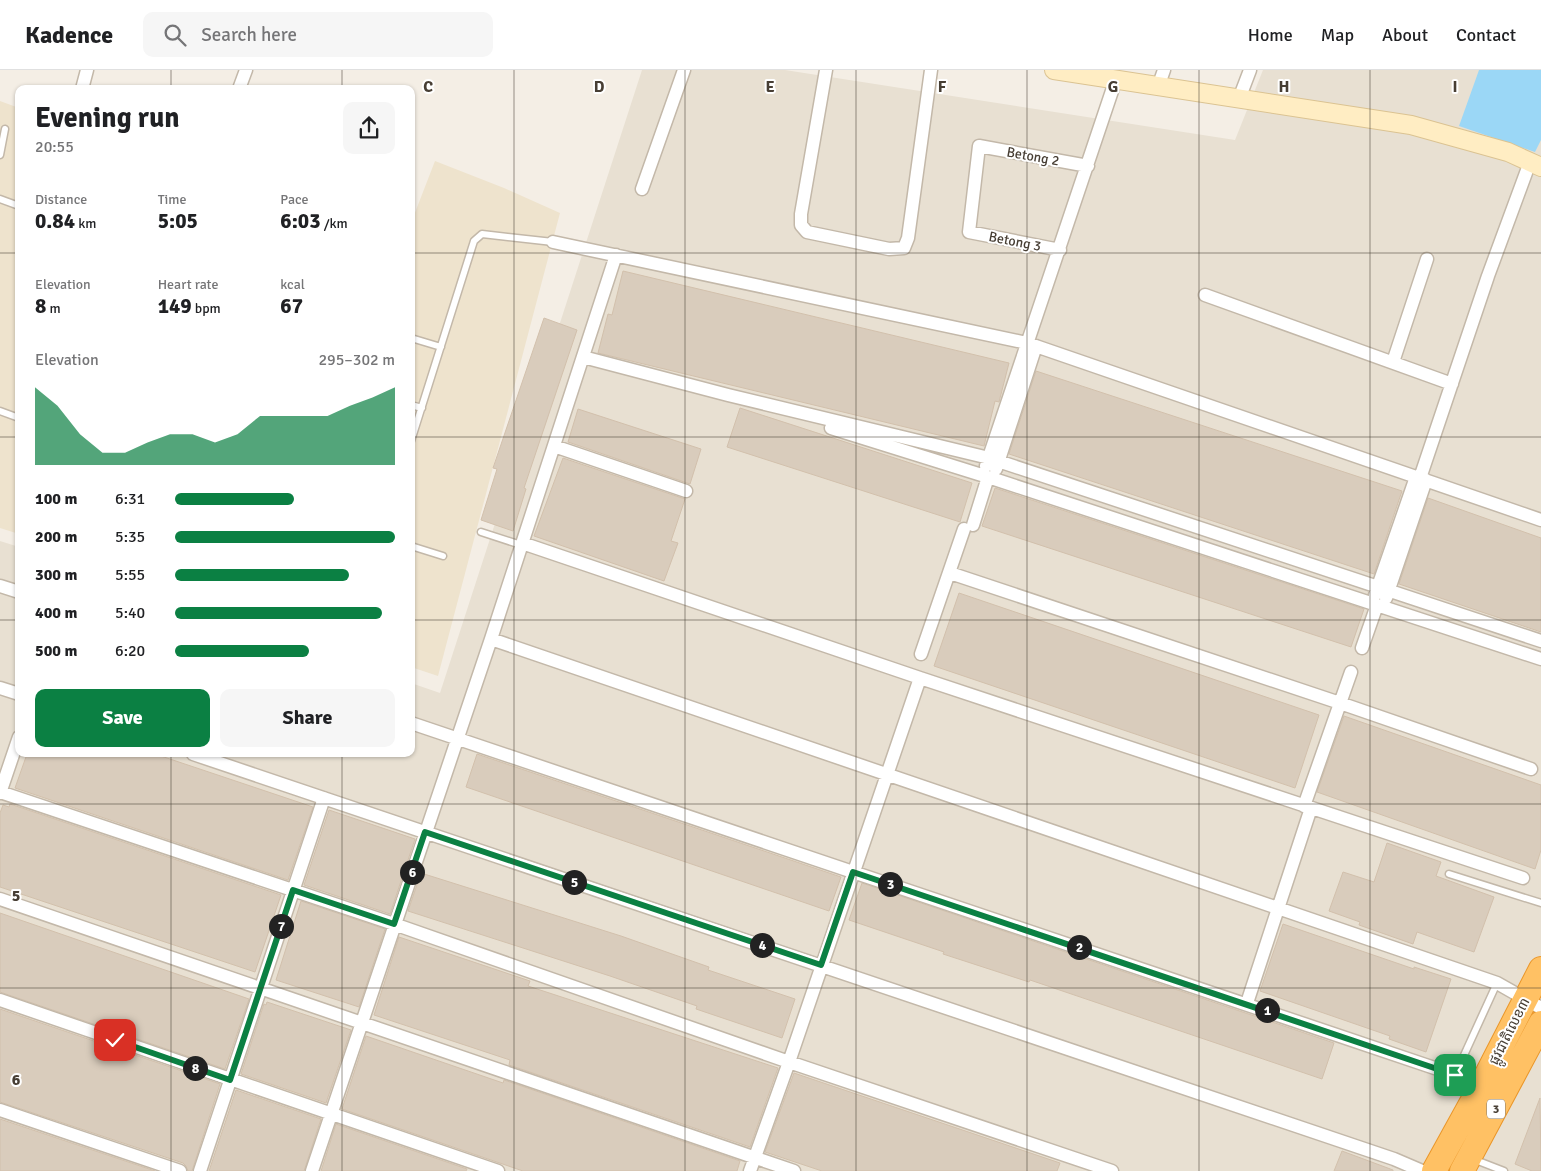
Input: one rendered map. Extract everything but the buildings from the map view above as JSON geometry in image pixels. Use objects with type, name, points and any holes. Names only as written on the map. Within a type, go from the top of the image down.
[{"type":"highway","name":"ផ្លូវជាតិលេខ៣","points":[[1434,1171],[1507,1036],[1533,1003],[1541,969]]},
{"type":"highway","name":"ផ្លូវជាតិលេខ៣","points":[[1466,1164],[1535,1050],[1541,1023]]},
{"type":"street","points":[[83,85],[88,70]]},
{"type":"street","points":[[240,85],[246,70]]},
{"type":"street","points":[[642,189],[684,70]]},
{"type":"street","points":[[826,70],[801,214],[801,225],[807,232],[889,249],[904,248],[908,238],[931,70]]},
{"type":"street","points":[[1054,70],[1116,79],[1161,78],[1239,99],[1410,125],[1508,152],[1537,163],[1488,276],[1362,648]]},
{"type":"street","points":[[1239,99],[1250,70]]},
{"type":"street","points":[[920,654],[988,477],[1116,79]]},
{"type":"street","name":"Betong 2","points":[[969,232],[979,146],[1088,166]]},
{"type":"street","name":"Betong 3","points":[[969,232],[1060,250]]},
{"type":"street","points":[[553,242],[1032,345],[1541,520]]},
{"type":"street","points":[[312,1171],[458,739],[616,256]]},
{"type":"street","points":[[1393,362],[1427,259]]},
{"type":"street","points":[[1206,295],[1452,384]]},
{"type":"street","points":[[583,356],[728,395],[994,459],[1541,641]]},
{"type":"street","points":[[728,395],[988,477],[1541,659]]},
{"type":"street","points":[[554,446],[686,491]]},
{"type":"street","points":[[522,544],[1523,878]]},
{"type":"street","points":[[950,573],[1340,703],[1530,769]]},
{"type":"street","points":[[0,586],[15,591]]},
{"type":"street","points":[[491,639],[1497,983],[1533,1003]]},
{"type":"street","points":[[1247,1003],[1279,908],[1307,807],[1351,672]]},
{"type":"street","points":[[750,1171],[920,678]]},
{"type":"street","points":[[0,688],[15,693]]},
{"type":"street","points":[[415,724],[1247,1003],[1482,1084]]},
{"type":"street","points":[[15,749],[0,793],[394,924],[789,1062],[1112,1171]]},
{"type":"street","points":[[202,757],[1384,1156],[1422,1171]]},
{"type":"street","points":[[200,1171],[324,798]]},
{"type":"street","points":[[0,899],[794,1171]]},
{"type":"street","points":[[0,1000],[498,1171]]},
{"type":"street","points":[[1507,1036],[1535,1050]]},
{"type":"street","points":[[0,1110],[180,1171]]},
{"type":"lane","points":[[0,155],[4,129]]},
{"type":"lane","points":[[0,199],[15,205]]},
{"type":"lane","points":[[415,429],[474,241],[482,234],[553,242]]},
{"type":"lane","points":[[415,339],[441,347]]},
{"type":"lane","points":[[415,405],[422,408]]},
{"type":"lane","points":[[0,411],[15,417]]},
{"type":"lane","points":[[482,532],[522,544]]},
{"type":"lane","points":[[415,547],[443,556]]},
{"type":"lane","points":[[1449,874],[1541,903]]},
{"type":"lane","points":[[1455,1075],[1497,983]]},
{"type":"lane","points":[[1466,1164],[1504,1171]]},
{"type":"shaded area","points":[[642,70],[785,70],[1235,140],[1263,70],[1541,70],[1541,1171],[0,1171],[0,541],[15,546],[15,757],[415,757],[415,684],[440,693]]},
{"type":"shaded area","points":[[0,101],[15,107],[15,533],[0,528]]},
{"type":"shaded area","points":[[435,161],[504,188],[560,213],[438,676],[415,668],[415,213]]},
{"type":"water","points":[[1479,70],[1541,70],[1541,140],[1535,152],[1459,126]]},
{"type":"route","points":[[115,1040],[230,1080],[293,890],[394,924],[425,832],[821,965],[853,872],[1247,1003],[1455,1075]]}]
